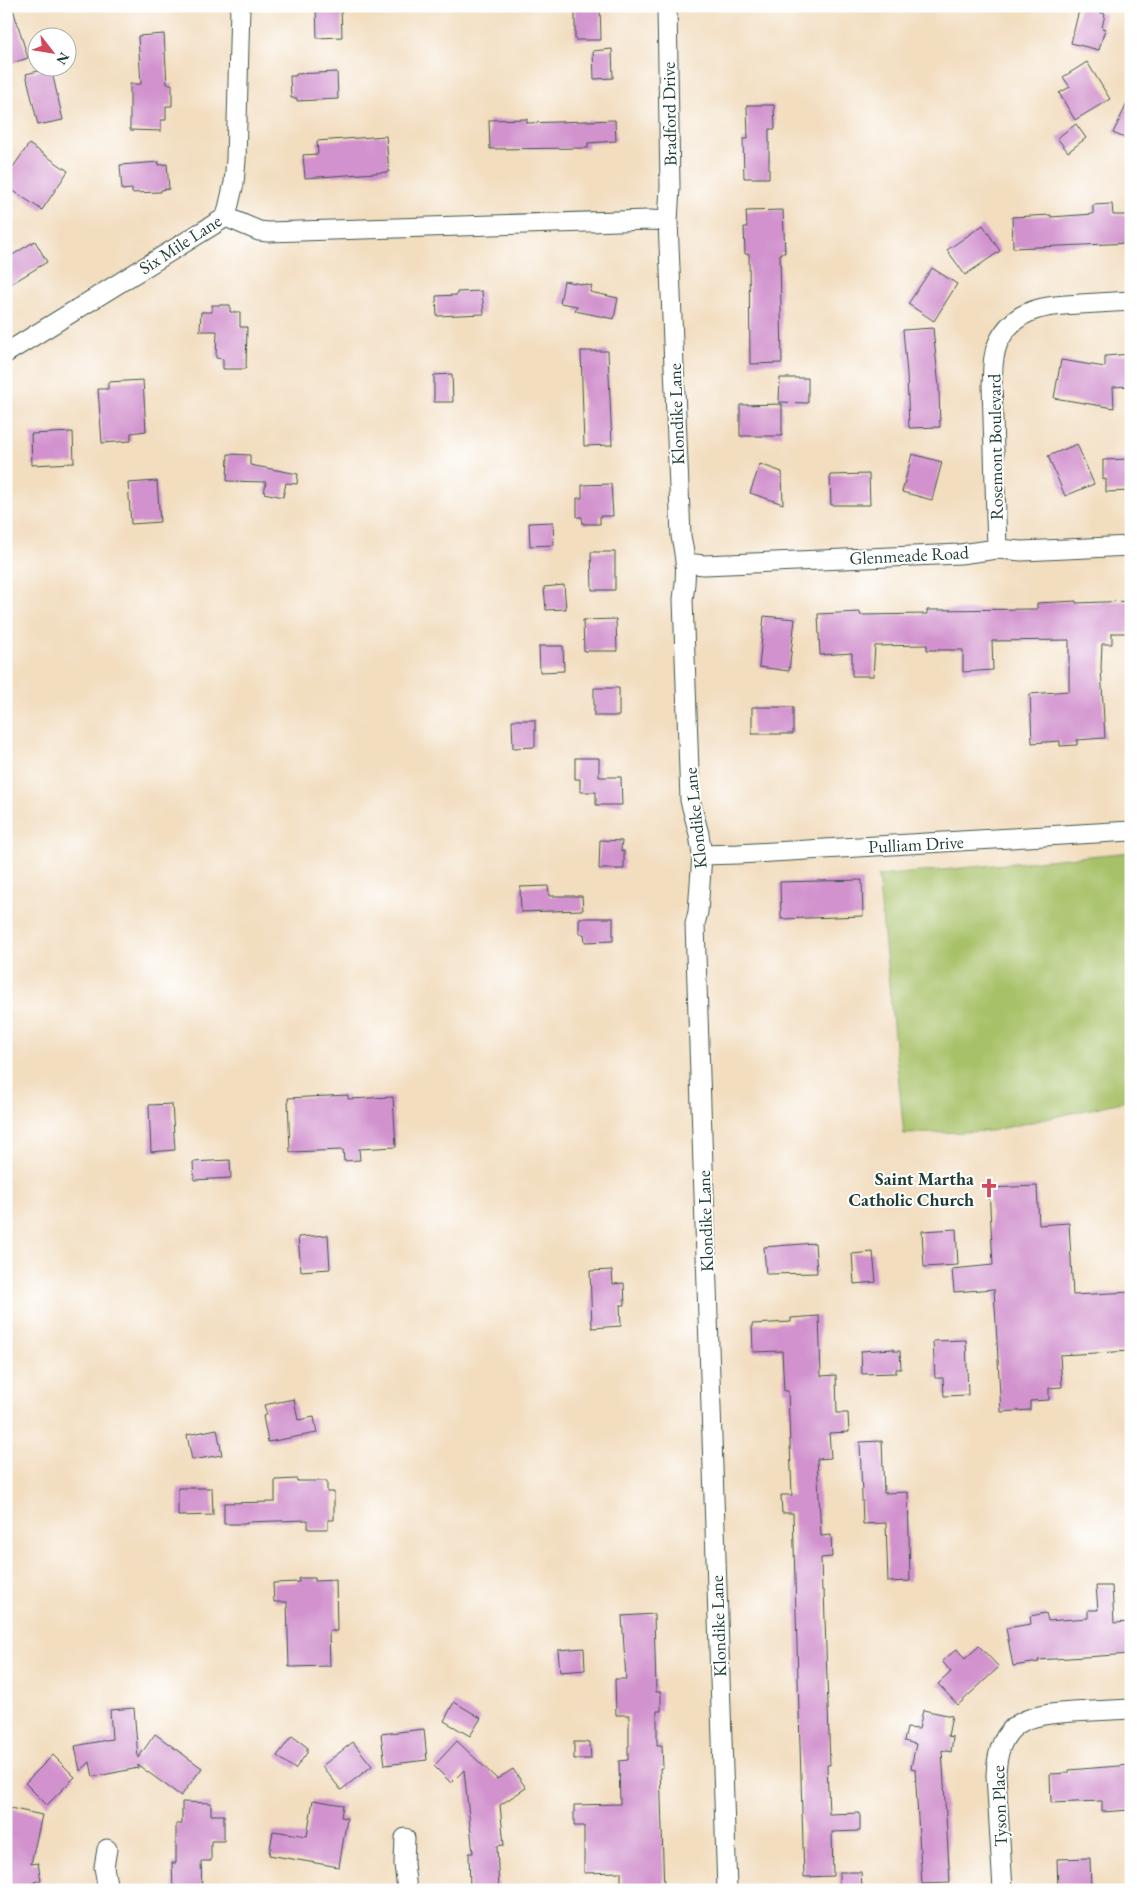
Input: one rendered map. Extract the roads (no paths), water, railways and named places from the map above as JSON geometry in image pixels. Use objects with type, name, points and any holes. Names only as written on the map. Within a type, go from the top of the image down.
[{"type":"street","name":"Six Mile Lane","points":[[6,353],[226,217],[234,183],[236,160],[240,6]]},
{"type":"street","name":"Bradford Drive","points":[[667,6],[670,187],[668,221]]},
{"type":"street","points":[[226,217],[259,231],[268,232],[668,221]]},
{"type":"street","name":"Klondike Lane","points":[[668,221],[682,536],[686,563],[683,599],[690,800],[699,834],[702,855],[698,912],[695,924],[727,1890]]},
{"type":"street","name":"Rosemont Boulevard","points":[[996,549],[997,521],[992,385],[993,359],[999,343],[1010,325],[1021,316],[1034,310],[1047,306],[1131,301]]},
{"type":"street","name":"Glenmeade Road","points":[[686,563],[704,565],[960,554],[996,549],[1022,551],[1131,546]]},
{"type":"street","name":"Pulliam Drive","points":[[702,855],[1131,831]]},
{"type":"street","name":"Tyson Place","points":[[1003,1890],[996,1760],[1003,1741],[1014,1727],[1032,1717],[1046,1714],[1131,1709]]},
{"type":"street","points":[[405,1838],[404,1864],[407,1890]]},
{"type":"street","points":[[107,1849],[104,1867],[108,1890]]},
{"type":"place","name":"Saint Martha Catholic Church","points":[[989,1188]]}]
